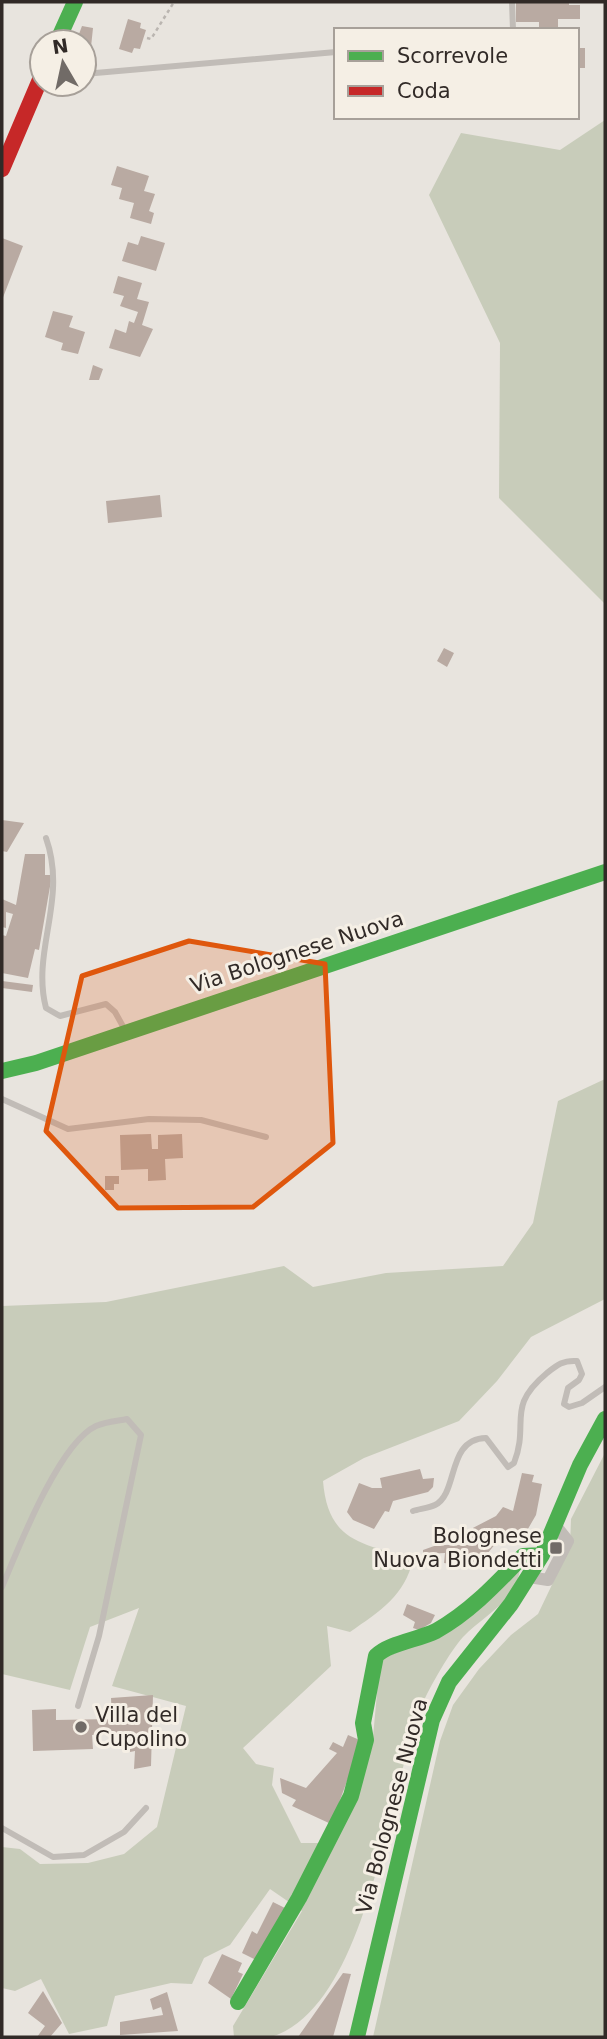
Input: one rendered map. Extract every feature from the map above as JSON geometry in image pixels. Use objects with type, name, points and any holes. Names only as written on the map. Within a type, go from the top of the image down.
[{"type":"main road","points":[[63,28],[75,2]]},
{"type":"main road","points":[[2,169],[32,98]]},
{"type":"main road","name":"Via Bolognese Nuova","points":[[2,1071],[605,872]]},
{"type":"main road","name":"Via Bolognese Nuova","points":[[357,2037],[432,1720],[449,1682],[511,1604],[542,1555],[580,1465],[605,1419]]},
{"type":"main road","points":[[238,2002],[299,1898],[351,1797],[366,1740],[363,1723],[376,1656],[383,1649],[416,1641],[439,1629],[480,1601],[523,1556],[542,1555]]},
{"type":"street","points":[[529,1577],[548,1580],[568,1541],[556,1525]]},
{"type":"lane","points":[[513,2],[513,28]]},
{"type":"lane","points":[[98,73],[334,52]]},
{"type":"lane","points":[[46,838],[55,877],[42,970],[46,1008],[60,1016],[106,1004],[115,1012],[126,1031]]},
{"type":"lane","points":[[2,1099],[68,1129],[149,1119],[201,1120],[266,1138]]},
{"type":"lane","points":[[413,1511],[436,1505],[443,1498],[458,1453],[480,1438],[486,1438],[508,1467],[514,1463],[523,1401],[530,1387],[561,1362],[577,1361],[582,1374],[579,1380],[568,1388],[564,1404],[569,1407],[582,1403],[605,1388]]},
{"type":"lane","points":[[2,1587],[37,1507],[63,1459],[94,1426],[127,1419],[141,1435],[99,1636],[78,1706]]},
{"type":"lane","points":[[2,1828],[53,1857],[84,1855],[124,1832],[146,1808]]},
{"type":"path","points":[[147,38],[151,39],[174,2]]},
{"type":"highlighted area","points":[[189,941],[325,964],[333,1143],[253,1207],[118,1208],[46,1131],[82,976]]},
{"type":"green space","points":[[605,120],[605,604],[499,498],[500,343],[429,195],[461,133],[560,150]]},
{"type":"green space","points":[[605,1079],[605,1299],[531,1337],[497,1381],[459,1421],[364,1458],[323,1481],[326,1501],[340,1529],[364,1544],[413,1559],[397,1593],[371,1617],[350,1632],[327,1626],[331,1666],[243,1748],[256,1764],[274,1768],[272,1785],[301,1843],[322,1843],[372,1748],[380,1660],[412,1645],[520,1565],[514,1588],[508,1597],[458,1643],[422,1705],[370,1891],[353,1941],[331,1984],[304,2018],[271,2037],[234,2037],[233,2026],[302,1911],[270,1889],[230,1945],[204,1958],[192,1984],[171,1983],[115,1996],[107,2026],[69,2034],[41,1979],[15,1991],[2,1988],[2,1847],[20,1849],[40,1864],[88,1863],[124,1854],[157,1827],[186,1706],[112,1686],[139,1608],[90,1627],[70,1690],[2,1674],[2,1306],[106,1302],[284,1266],[313,1287],[386,1273],[503,1266],[533,1223],[558,1101]]},
{"type":"green space","points":[[605,1453],[605,2037],[373,2037],[440,1741],[453,1705],[479,1669],[511,1635],[538,1614],[570,1547],[571,1519]]},
{"type":"building","points":[[569,2],[569,5],[580,5],[580,19],[558,19],[558,28],[539,28],[539,22],[516,22],[516,3]]},
{"type":"building","points":[[128,19],[141,23],[140,28],[146,30],[140,49],[134,48],[132,53],[119,49]]},
{"type":"building","points":[[579,48],[585,48],[585,68],[579,68]]},
{"type":"building","points":[[117,166],[149,176],[144,191],[155,194],[149,211],[154,213],[151,224],[130,218],[134,203],[119,199],[122,188],[111,185]]},
{"type":"building","points":[[141,236],[165,243],[156,271],[122,261],[128,242],[138,245]]},
{"type":"building","points":[[2,238],[23,246],[2,300]]},
{"type":"building","points":[[118,276],[142,283],[137,299],[149,302],[142,325],[153,329],[140,357],[109,348],[115,329],[126,333],[129,321],[134,323],[138,312],[120,306],[124,296],[113,293]]},
{"type":"building","points":[[53,311],[73,316],[69,327],[85,332],[78,354],[61,350],[63,343],[45,337]]},
{"type":"building","points":[[93,365],[103,369],[99,380],[89,380]]},
{"type":"building","points":[[160,495],[162,517],[108,523],[106,501]]},
{"type":"building","points":[[444,648],[454,653],[447,667],[437,661]]},
{"type":"building","points":[[2,820],[24,823],[7,852],[2,851]]},
{"type":"building","points":[[25,854],[45,854],[45,875],[52,875],[39,950],[35,949],[28,978],[2,973],[2,935],[6,936],[13,914],[6,912],[6,928],[2,927],[2,899],[16,905]]},
{"type":"building","points":[[2,981],[33,985],[32,992],[2,988]]},
{"type":"building","points":[[151,1134],[152,1149],[158,1149],[158,1135],[182,1134],[183,1158],[165,1159],[166,1180],[148,1181],[148,1169],[121,1170],[120,1135]]},
{"type":"building","points":[[105,1176],[119,1176],[119,1184],[114,1184],[114,1190],[105,1190]]},
{"type":"building","points":[[420,1469],[423,1479],[434,1478],[433,1487],[428,1492],[393,1501],[389,1512],[385,1511],[374,1529],[353,1520],[347,1512],[359,1483],[372,1488],[382,1488],[380,1478]]},
{"type":"building","points":[[522,1473],[534,1475],[532,1482],[542,1484],[536,1515],[525,1534],[496,1543],[479,1564],[465,1566],[444,1563],[445,1553],[423,1554],[423,1550],[437,1545],[473,1545],[467,1531],[496,1516],[503,1507],[513,1511]]},
{"type":"building","points":[[407,1604],[435,1615],[431,1623],[419,1630],[413,1628],[415,1622],[403,1615]]},
{"type":"building","name":"Villa del Cupolino","points":[[153,1695],[151,1766],[134,1769],[135,1751],[130,1752],[130,1734],[92,1735],[93,1749],[33,1751],[32,1710],[56,1709],[56,1720],[112,1719],[111,1698]]},
{"type":"building","points":[[348,1735],[362,1741],[331,1824],[292,1806],[296,1800],[282,1793],[280,1778],[306,1788],[337,1753],[329,1749],[333,1742],[343,1747]]},
{"type":"building","points":[[273,1902],[287,1909],[258,1961],[242,1953],[252,1931],[257,1934]]},
{"type":"building","points":[[222,1954],[242,1963],[238,1972],[243,1974],[231,1999],[208,1983]]},
{"type":"building","points":[[343,1973],[351,1974],[333,2037],[298,2037]]},
{"type":"building","points":[[43,1991],[62,2023],[50,2037],[37,2037],[45,2026],[28,2013]]},
{"type":"building","points":[[167,1992],[178,2031],[120,2035],[120,2022],[163,2015],[161,2007],[153,2010],[150,1999]]},
{"type":"traffic: fast","points":[[63,28],[75,2]]},
{"type":"traffic: fast","points":[[2,1071],[36,1063],[605,872]]},
{"type":"traffic: fast","points":[[357,2037],[432,1720],[449,1682],[511,1604],[542,1555],[580,1465],[605,1419]]},
{"type":"traffic: fast","points":[[238,2002],[299,1898],[351,1796],[366,1740],[363,1723],[376,1656],[388,1648],[436,1631],[482,1597],[523,1556],[542,1555]]},
{"type":"traffic: jam","points":[[2,169],[32,98]]},
{"type":"place","name":"Bolognese Nuova Biondetti","points":[[556,1548]]},
{"type":"place","name":"Villa del Cupolino","points":[[81,1727]]}]
